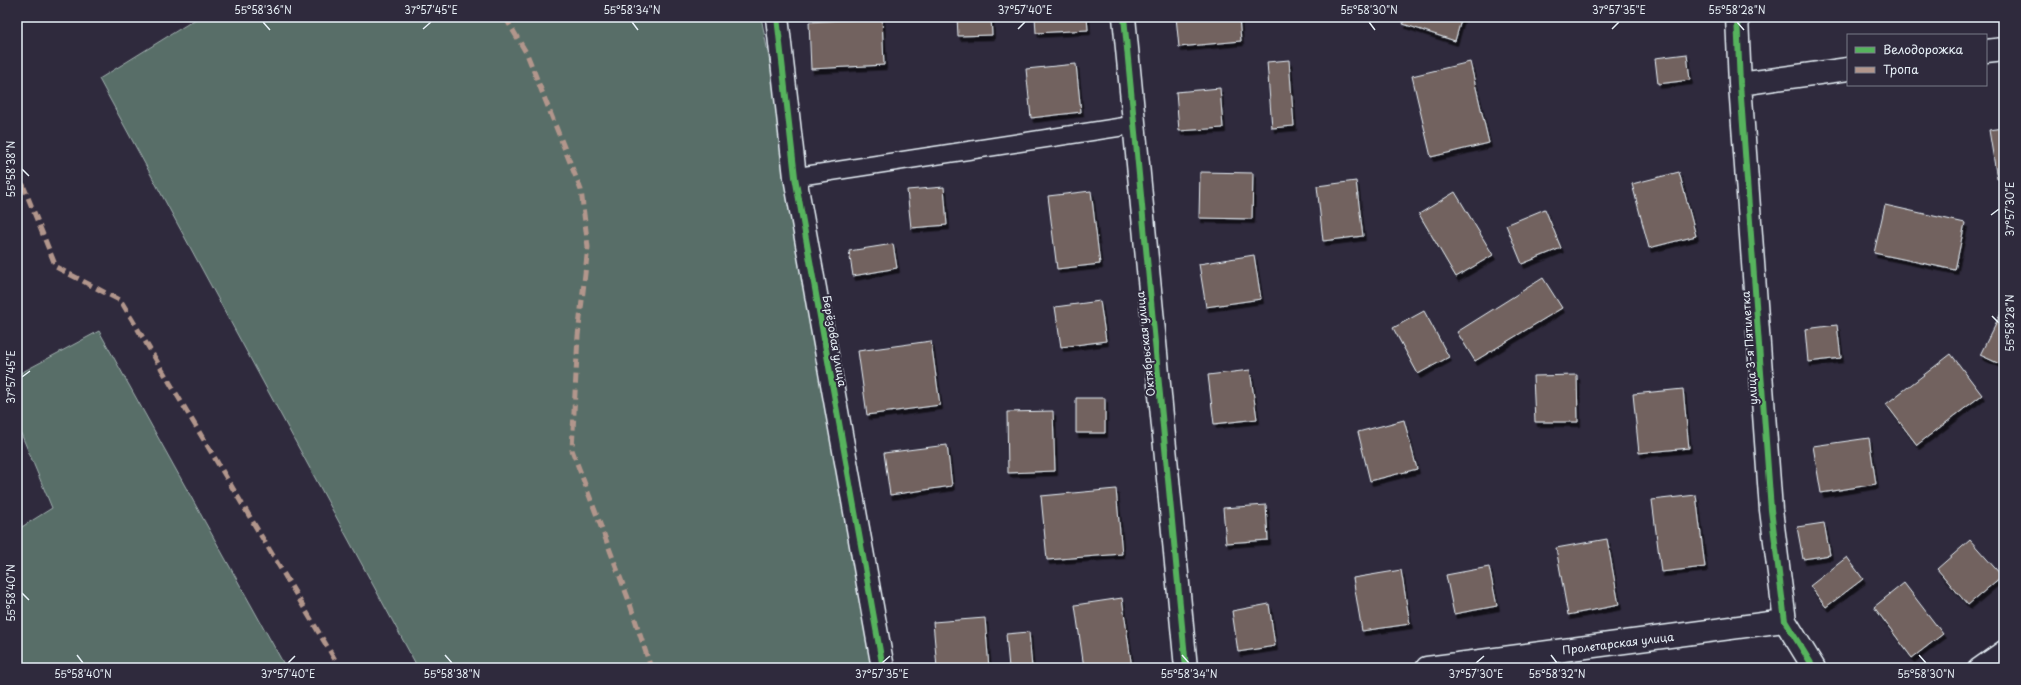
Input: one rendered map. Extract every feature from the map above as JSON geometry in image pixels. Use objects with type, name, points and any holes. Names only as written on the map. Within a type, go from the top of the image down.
[{"type":"street","name":"Берёзовая улица","points":[[777,17],[795,178],[883,668]]},
{"type":"street","name":"Октябрьская улица","points":[[1124,17],[1186,668]]},
{"type":"street","name":"улица 3-я Пятилетка","points":[[1737,17],[1740,84],[1771,510],[1785,621],[1814,668]]},
{"type":"street","points":[[1987,51],[2004,49]]},
{"type":"street","points":[[1740,84],[1847,69]]},
{"type":"street","name":"Пролетарская улица","points":[[1427,668],[1785,621]]},
{"type":"lane","points":[[795,178],[1134,125]]},
{"type":"lane","points":[[1977,668],[2004,648]]},
{"type":"green space","points":[[199,17],[761,17],[888,668],[418,668],[99,79]]},
{"type":"green space","points":[[99,331],[286,668],[17,668],[17,530],[52,508],[17,424],[17,375]]},
{"type":"building","points":[[957,17],[991,17],[992,35],[958,36]]},
{"type":"building","points":[[1035,17],[1087,17],[1088,30],[1036,33]]},
{"type":"building","points":[[1176,17],[1239,17],[1241,41],[1179,47]]},
{"type":"building","points":[[1405,17],[1462,17],[1455,41],[1403,24]]},
{"type":"building","points":[[882,18],[884,65],[811,69],[809,22]]},
{"type":"building","points":[[1687,54],[1690,80],[1658,84],[1655,58]]},
{"type":"building","points":[[1289,60],[1294,126],[1272,128],[1267,62]]},
{"type":"building","points":[[1470,62],[1489,143],[1431,157],[1412,76]]},
{"type":"building","points":[[1076,64],[1081,112],[1031,118],[1026,69]]},
{"type":"building","points":[[1220,88],[1223,128],[1179,131],[1176,92]]},
{"type":"building","points":[[2004,128],[2004,178],[1997,179],[1989,130]]},
{"type":"building","points":[[1200,172],[1253,173],[1252,219],[1199,218]]},
{"type":"building","points":[[1679,172],[1696,236],[1649,248],[1632,184]]},
{"type":"building","points":[[1356,181],[1363,236],[1323,241],[1317,186]]},
{"type":"building","points":[[944,187],[947,225],[911,228],[907,190]]},
{"type":"building","points":[[1091,191],[1100,264],[1057,269],[1048,196]]},
{"type":"building","points":[[1455,192],[1493,255],[1456,277],[1419,214]]},
{"type":"building","points":[[1885,205],[1965,223],[1955,270],[1874,253]]},
{"type":"building","points":[[1545,209],[1561,248],[1522,264],[1506,225]]},
{"type":"building","points":[[893,244],[897,268],[853,276],[849,251]]},
{"type":"building","points":[[1254,255],[1261,299],[1206,307],[1199,264]]},
{"type":"building","points":[[1543,278],[1562,308],[1475,361],[1457,332]]},
{"type":"building","points":[[1100,301],[1106,341],[1061,347],[1055,307]]},
{"type":"building","points":[[2004,307],[2004,366],[1980,355]]},
{"type":"building","points":[[1424,311],[1449,357],[1418,374],[1393,328]]},
{"type":"building","points":[[1837,325],[1841,358],[1808,362],[1805,329]]},
{"type":"building","points":[[931,341],[940,405],[867,415],[858,351]]},
{"type":"building","points":[[1951,354],[1982,395],[1917,445],[1886,404]]},
{"type":"building","points":[[1250,370],[1257,419],[1214,424],[1208,375]]},
{"type":"building","points":[[1577,375],[1578,422],[1535,422],[1533,376]]},
{"type":"building","points":[[1683,389],[1689,448],[1639,453],[1633,394]]},
{"type":"building","points":[[1076,398],[1105,398],[1105,433],[1076,433]]},
{"type":"building","points":[[1053,411],[1055,471],[1008,473],[1007,412]]},
{"type":"building","points":[[1404,420],[1417,469],[1370,481],[1358,432]]},
{"type":"building","points":[[1869,438],[1876,484],[1821,493],[1813,446]]},
{"type":"building","points":[[947,445],[952,486],[890,495],[884,453]]},
{"type":"building","points":[[1116,489],[1122,554],[1047,560],[1041,496]]},
{"type":"building","points":[[1696,495],[1705,567],[1661,572],[1652,500]]},
{"type":"building","points":[[1266,505],[1268,540],[1226,543],[1223,508]]},
{"type":"building","points":[[1824,523],[1830,555],[1803,559],[1797,527]]},
{"type":"building","points":[[1607,539],[1619,605],[1568,615],[1556,548]]},
{"type":"building","points":[[1970,540],[2002,576],[1968,605],[1937,569]]},
{"type":"building","points":[[1847,557],[1863,579],[1826,607],[1810,586]]},
{"type":"building","points":[[1489,567],[1497,606],[1454,614],[1446,575]]},
{"type":"building","points":[[1401,570],[1410,624],[1362,631],[1353,578]]},
{"type":"building","points":[[1904,583],[1943,634],[1912,658],[1874,607]]},
{"type":"building","points":[[1122,598],[1132,668],[1084,668],[1075,605]]},
{"type":"building","points":[[1269,604],[1275,646],[1238,652],[1232,611]]},
{"type":"building","points":[[985,618],[989,668],[937,668],[933,622]]},
{"type":"building","points":[[1029,632],[1032,668],[1009,668],[1006,634]]},
{"type":"marked path","points":[[505,17],[527,54],[581,190],[588,247],[578,336],[572,450],[628,598],[651,668]]},
{"type":"marked path","points":[[17,170],[56,267],[121,301],[340,668]]},
{"type":"cycle path","points":[[777,17],[795,177],[883,668]]},
{"type":"cycle path","points":[[1124,17],[1186,668]]},
{"type":"cycle path","points":[[1737,17],[1740,84],[1771,510],[1785,621],[1814,668]]}]
